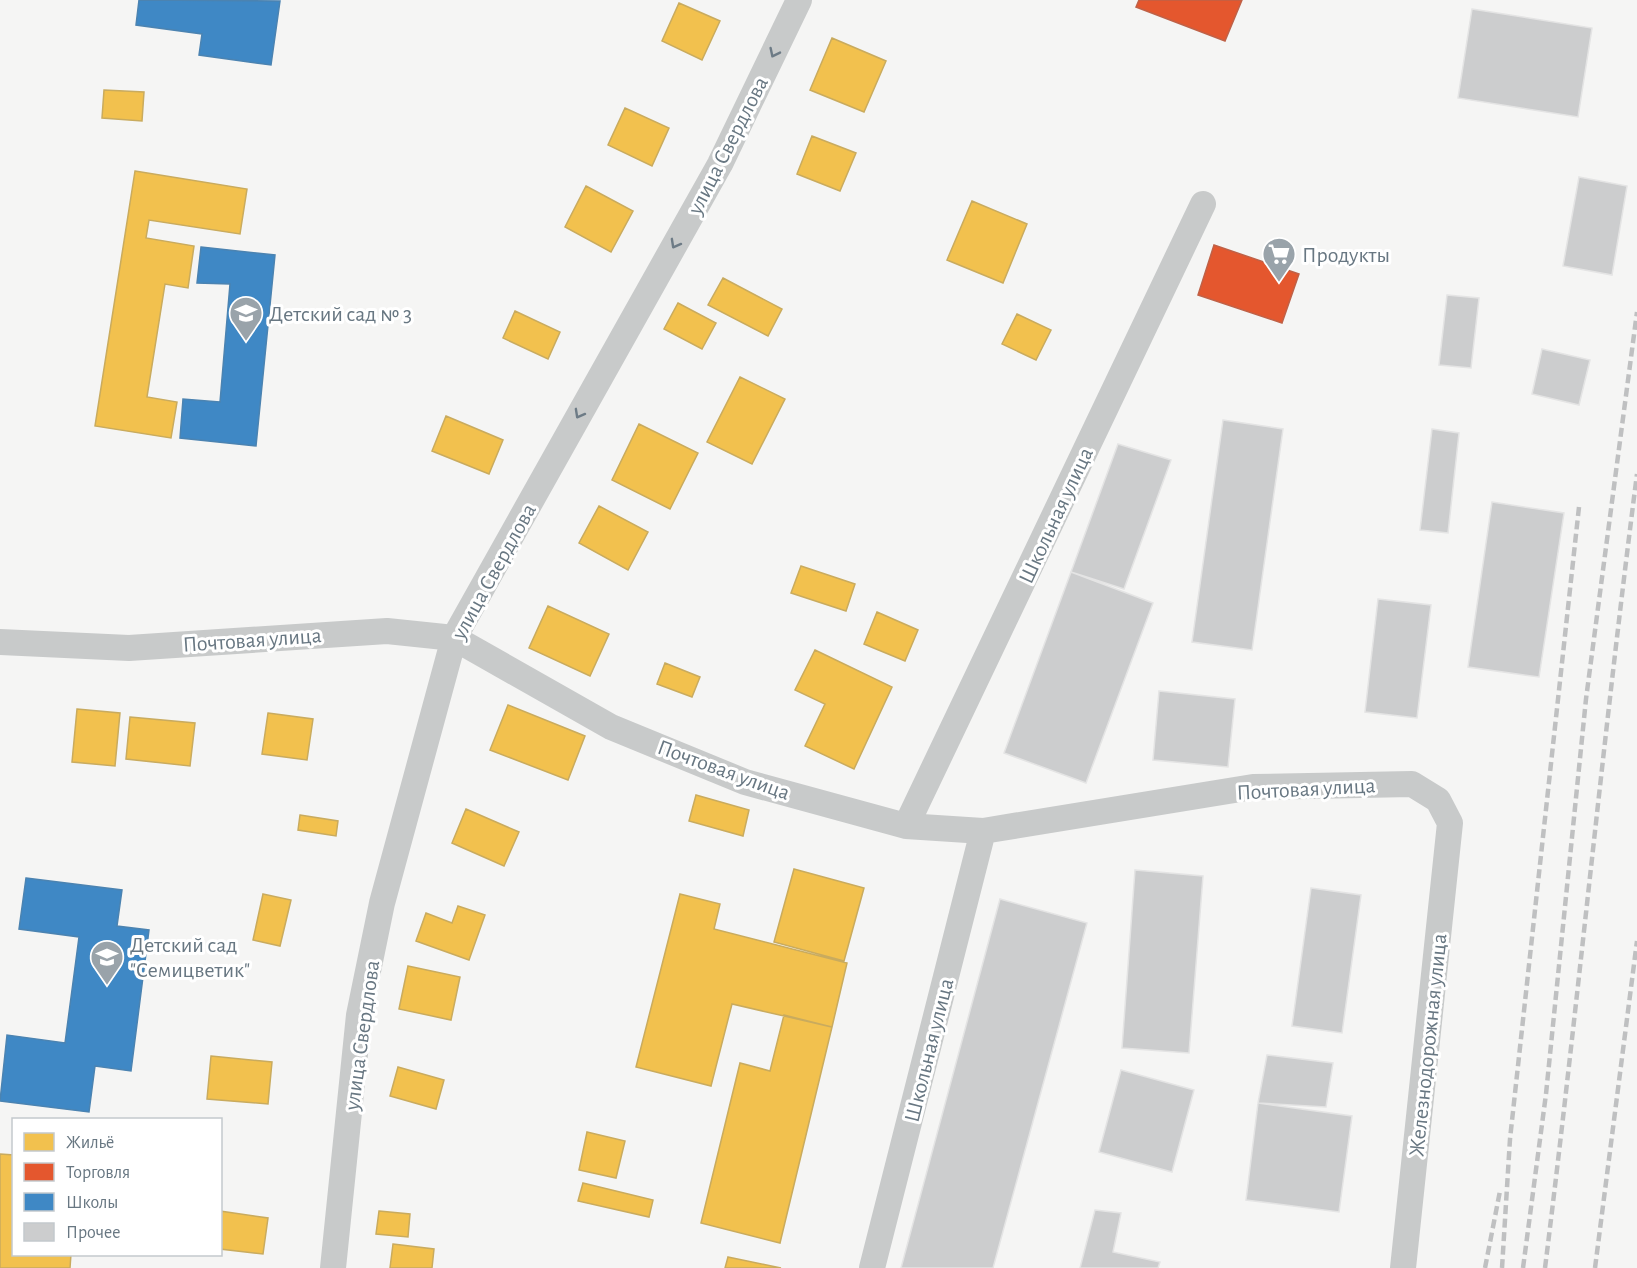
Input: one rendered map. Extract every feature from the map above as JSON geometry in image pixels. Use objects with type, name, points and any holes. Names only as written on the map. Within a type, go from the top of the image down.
[{"type":"street","name":"улица Свердлова","points":[[333,1268],[359,1015],[382,903],[454,638],[720,164],[800,0]]},
{"type":"street","name":"Школьная улица","points":[[906,826],[1203,204]]},
{"type":"street","name":"Почтовая улица","points":[[0,642],[129,648],[387,631],[454,638],[621,731],[745,782],[906,826],[983,831],[1253,787],[1412,784],[1438,800],[1450,823]]},
{"type":"street","name":"Железнодорожная улица","points":[[1403,1268],[1450,823]]},
{"type":"street","name":"Школьная улица","points":[[872,1268],[983,831]]},
{"type":"building: Жильё","points":[[679,3],[720,21],[702,60],[662,41]]},
{"type":"building: Жильё","points":[[832,38],[886,61],[864,112],[810,90]]},
{"type":"building: Жильё","points":[[104,90],[144,92],[142,121],[102,118]]},
{"type":"building: Жильё","points":[[625,108],[669,128],[652,166],[608,145]]},
{"type":"building: Жильё","points":[[812,136],[856,153],[840,191],[797,174]]},
{"type":"building: Жильё","points":[[135,171],[247,189],[240,234],[149,220],[146,238],[194,246],[188,288],[165,284],[147,397],[177,402],[171,438],[95,426]]},
{"type":"building: Жильё","points":[[586,186],[633,211],[611,252],[565,227]]},
{"type":"building: Жильё","points":[[972,201],[1027,224],[1003,283],[947,260]]},
{"type":"building: Жильё","points":[[723,278],[782,309],[768,336],[708,305]]},
{"type":"building: Жильё","points":[[678,303],[716,323],[702,349],[664,329]]},
{"type":"building: Жильё","points":[[515,311],[560,332],[548,359],[503,338]]},
{"type":"building: Жильё","points":[[1017,314],[1051,330],[1036,360],[1002,344]]},
{"type":"building: Жильё","points":[[740,377],[785,399],[752,464],[707,442]]},
{"type":"building: Жильё","points":[[446,416],[503,440],[489,474],[432,451]]},
{"type":"building: Жильё","points":[[639,424],[698,453],[670,509],[612,480]]},
{"type":"building: Жильё","points":[[599,506],[648,532],[628,570],[579,543]]},
{"type":"building: Жильё","points":[[801,566],[855,584],[846,611],[791,593]]},
{"type":"building: Жильё","points":[[548,606],[609,634],[590,676],[529,648]]},
{"type":"building: Жильё","points":[[877,612],[918,630],[905,661],[864,644]]},
{"type":"building: Жильё","points":[[815,650],[892,687],[854,769],[805,746],[825,704],[795,690]]},
{"type":"building: Жильё","points":[[665,663],[700,677],[692,697],[657,684]]},
{"type":"building: Жильё","points":[[508,705],[585,736],[568,780],[490,750]]},
{"type":"building: Жильё","points":[[77,709],[120,713],[115,766],[72,762]]},
{"type":"building: Жильё","points":[[268,713],[313,719],[307,760],[262,754]]},
{"type":"building: Жильё","points":[[130,717],[195,723],[190,766],[126,759]]},
{"type":"building: Жильё","points":[[696,795],[749,810],[743,836],[689,821]]},
{"type":"building: Жильё","points":[[466,809],[519,832],[504,866],[452,843]]},
{"type":"building: Жильё","points":[[300,815],[338,821],[336,836],[298,830]]},
{"type":"building: Жильё","points":[[794,869],[864,888],[844,961],[774,942]]},
{"type":"building: Жильё","points":[[263,894],[291,900],[280,946],[253,940]]},
{"type":"building: Жильё","points":[[680,894],[720,904],[714,929],[847,963],[832,1027],[732,1004],[711,1086],[636,1067]]},
{"type":"building: Жильё","points":[[458,906],[485,915],[469,960],[416,941],[426,913],[452,923]]},
{"type":"building: Жильё","points":[[408,966],[460,977],[451,1020],[399,1009]]},
{"type":"building: Жильё","points":[[784,1015],[832,1027],[780,1243],[701,1223],[740,1063],[770,1071]]},
{"type":"building: Жильё","points":[[211,1056],[272,1062],[268,1104],[207,1099]]},
{"type":"building: Жильё","points":[[398,1067],[444,1080],[436,1109],[390,1096]]},
{"type":"building: Жильё","points":[[587,1132],[625,1141],[616,1178],[579,1170]]},
{"type":"building: Жильё","points":[[0,1154],[12,1155],[12,1256],[71,1256],[70,1268],[0,1268]]},
{"type":"building: Жильё","points":[[583,1183],[653,1200],[649,1217],[578,1201]]},
{"type":"building: Жильё","points":[[222,1211],[268,1218],[263,1254],[222,1249]]},
{"type":"building: Жильё","points":[[379,1211],[410,1214],[408,1237],[376,1234]]},
{"type":"building: Жильё","points":[[393,1244],[434,1249],[432,1268],[390,1268]]},
{"type":"building: Жильё","points":[[728,1257],[781,1268],[725,1268]]},
{"type":"building: Торговля","points":[[1139,0],[1242,0],[1225,41],[1136,7]]},
{"type":"building: Торговля","points":[[1214,245],[1299,274],[1282,323],[1198,295]]},
{"type":"building: Школы","points":[[139,0],[280,1],[271,65],[199,55],[202,34],[136,25]]},
{"type":"building: Школы","name":"Детский сад № 3","points":[[201,247],[275,255],[256,446],[180,438],[183,399],[220,402],[230,284],[197,283]]},
{"type":"building: Школы","name":"Детский сад \"Семицветик\"","points":[[26,878],[122,890],[117,926],[149,930],[131,1071],[95,1066],[89,1112],[0,1101],[7,1035],[65,1043],[79,937],[19,929]]},
{"type":"building: Прочее","points":[[1472,9],[1592,28],[1578,117],[1458,98]]},
{"type":"building: Прочее","points":[[1579,177],[1627,186],[1612,275],[1563,266]]},
{"type":"building: Прочее","points":[[1447,295],[1479,298],[1471,368],[1439,365]]},
{"type":"building: Прочее","points":[[1542,349],[1590,360],[1579,405],[1532,394]]},
{"type":"building: Прочее","points":[[1223,420],[1283,429],[1252,650],[1192,642]]},
{"type":"building: Прочее","points":[[1432,429],[1459,433],[1448,533],[1420,530]]},
{"type":"building: Прочее","points":[[1118,444],[1171,460],[1124,589],[1071,572]]},
{"type":"building: Прочее","points":[[1492,502],[1564,513],[1539,677],[1468,667]]},
{"type":"building: Прочее","points":[[1071,572],[1153,603],[1086,783],[1004,753]]},
{"type":"building: Прочее","points":[[1378,599],[1431,605],[1417,718],[1365,712]]},
{"type":"building: Прочее","points":[[1159,691],[1235,699],[1228,767],[1153,760]]},
{"type":"building: Прочее","points":[[1135,870],[1203,876],[1189,1053],[1122,1048]]},
{"type":"building: Прочее","points":[[1311,888],[1361,895],[1342,1033],[1292,1026]]},
{"type":"building: Прочее","points":[[1000,899],[1087,923],[993,1268],[901,1268]]},
{"type":"building: Прочее","points":[[1267,1055],[1333,1063],[1326,1107],[1258,1103]]},
{"type":"building: Прочее","points":[[1121,1070],[1194,1090],[1172,1172],[1099,1152]]},
{"type":"building: Прочее","points":[[1258,1103],[1352,1116],[1339,1212],[1246,1200]]},
{"type":"building: Прочее","points":[[1095,1210],[1121,1213],[1113,1252],[1160,1262],[1158,1268],[1080,1268]]},
{"type":"railway","points":[[1523,1268],[1546,1094],[1586,699],[1637,312]]},
{"type":"railway","points":[[1545,1268],[1637,474]]},
{"type":"railway","points":[[1502,1268],[1510,1139],[1579,507]]},
{"type":"railway","points":[[1595,1268],[1637,941]]},
{"type":"railway","points":[[1485,1268],[1500,1191]]},
{"type":"place","name":"Продукты","points":[[1279,283]]},
{"type":"place","name":"Детский сад № 3","points":[[246,342]]},
{"type":"place","name":"Детский сад \"Семицветик\"","points":[[107,986]]}]
